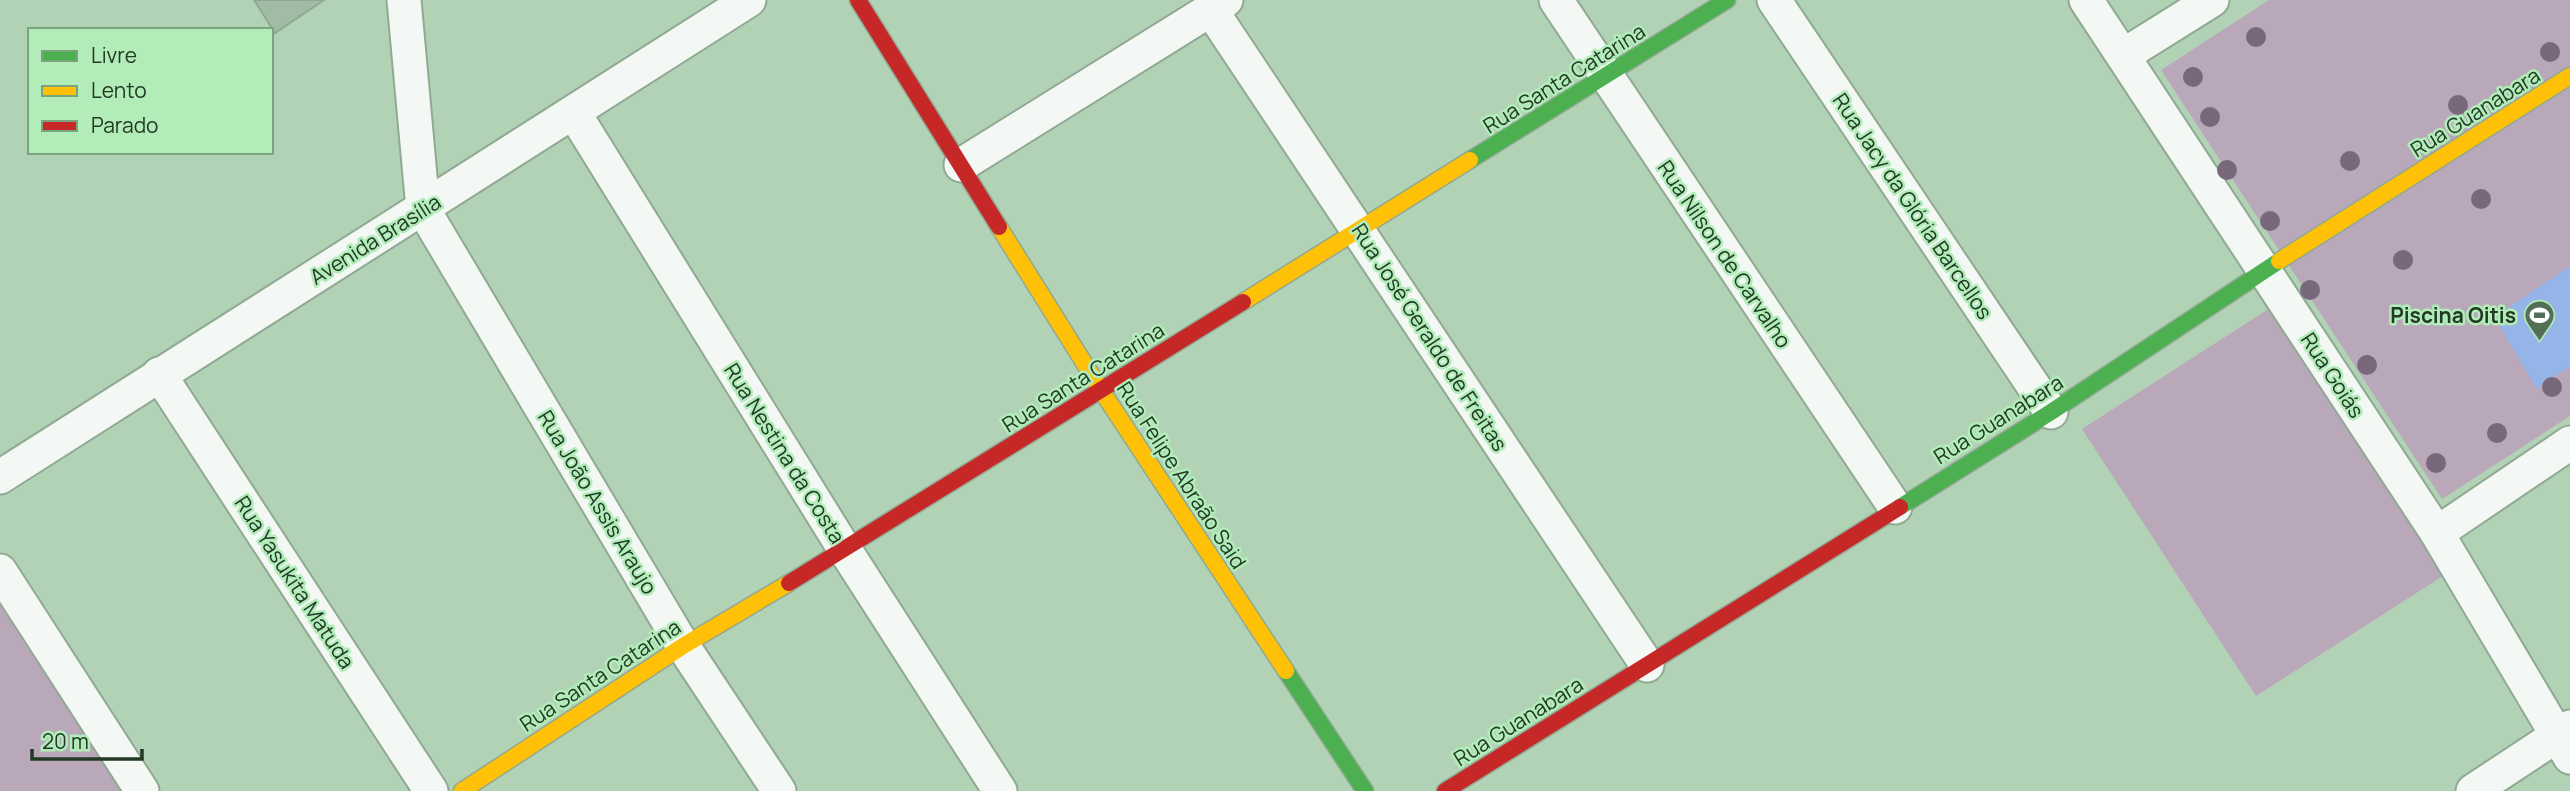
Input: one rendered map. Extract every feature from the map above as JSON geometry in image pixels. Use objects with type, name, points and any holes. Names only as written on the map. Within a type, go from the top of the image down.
[{"type":"street","points":[[404,0],[423,209]]},
{"type":"street","name":"Avenida Brasília","points":[[0,477],[749,0]]},
{"type":"street","name":"Rua Felipe Abraão Said","points":[[858,0],[1101,390],[1365,791]]},
{"type":"street","name":"Rua Nilson de Carvalho","points":[[1556,0],[1895,507]]},
{"type":"street","name":"Rua Santa Catarina","points":[[462,791],[683,646],[845,550],[1727,0]]},
{"type":"street","name":"Rua Jacy da Glória Barcellos","points":[[1774,0],[2051,412]]},
{"type":"street","name":"Rua Goiás","points":[[2086,0],[2437,533],[2565,740]]},
{"type":"street","points":[[2124,55],[2212,0]]},
{"type":"street","points":[[961,165],[1219,5]]},
{"type":"street","name":"Rua José Geraldo de Freitas","points":[[1219,5],[1360,231],[1647,665]]},
{"type":"street","name":"Rua Guanabara","points":[[1446,791],[1895,507],[2051,412],[2265,270],[2570,76]]},
{"type":"street","name":"Rua Nestina da Costa","points":[[574,113],[845,550],[1000,791]]},
{"type":"street","name":"Rua João Assis Araujo","points":[[423,209],[683,646],[779,791]]},
{"type":"street","name":"Rua Yasukita Matuda","points":[[159,374],[431,791]]},
{"type":"street","points":[[2437,533],[2570,443]]},
{"type":"street","points":[[0,571],[142,791]]},
{"type":"street","points":[[2473,791],[2565,740]]},
{"type":"shaded area","points":[[2269,0],[2570,0],[2570,416],[2442,499],[2161,70]]},
{"type":"shaded area","points":[[2273,306],[2446,574],[2256,696],[2082,429]]},
{"type":"shaded area","points":[[0,571],[138,791],[0,791]]},
{"type":"water","name":"Piscina Oitis","points":[[2570,266],[2570,366],[2537,389],[2494,317]]},
{"type":"building","points":[[254,0],[324,0],[275,33]]},
{"type":"traffic: fast","points":[[1470,160],[1727,0]]},
{"type":"traffic: fast","points":[[1900,507],[2051,412],[2279,261]]},
{"type":"traffic: fast","points":[[1286,671],[1365,791]]},
{"type":"traffic: slow","points":[[2279,261],[2570,76]]},
{"type":"traffic: slow","points":[[1243,302],[1470,160]]},
{"type":"traffic: slow","points":[[999,227],[1101,390],[1286,671]]},
{"type":"traffic: slow","points":[[462,791],[683,646],[789,583]]},
{"type":"traffic: jam","points":[[858,0],[999,227]]},
{"type":"traffic: jam","points":[[789,583],[1243,302]]},
{"type":"traffic: jam","points":[[1445,791],[1900,507]]},
{"type":"place","name":"Piscina Oitis","points":[[2539,342]]}]
